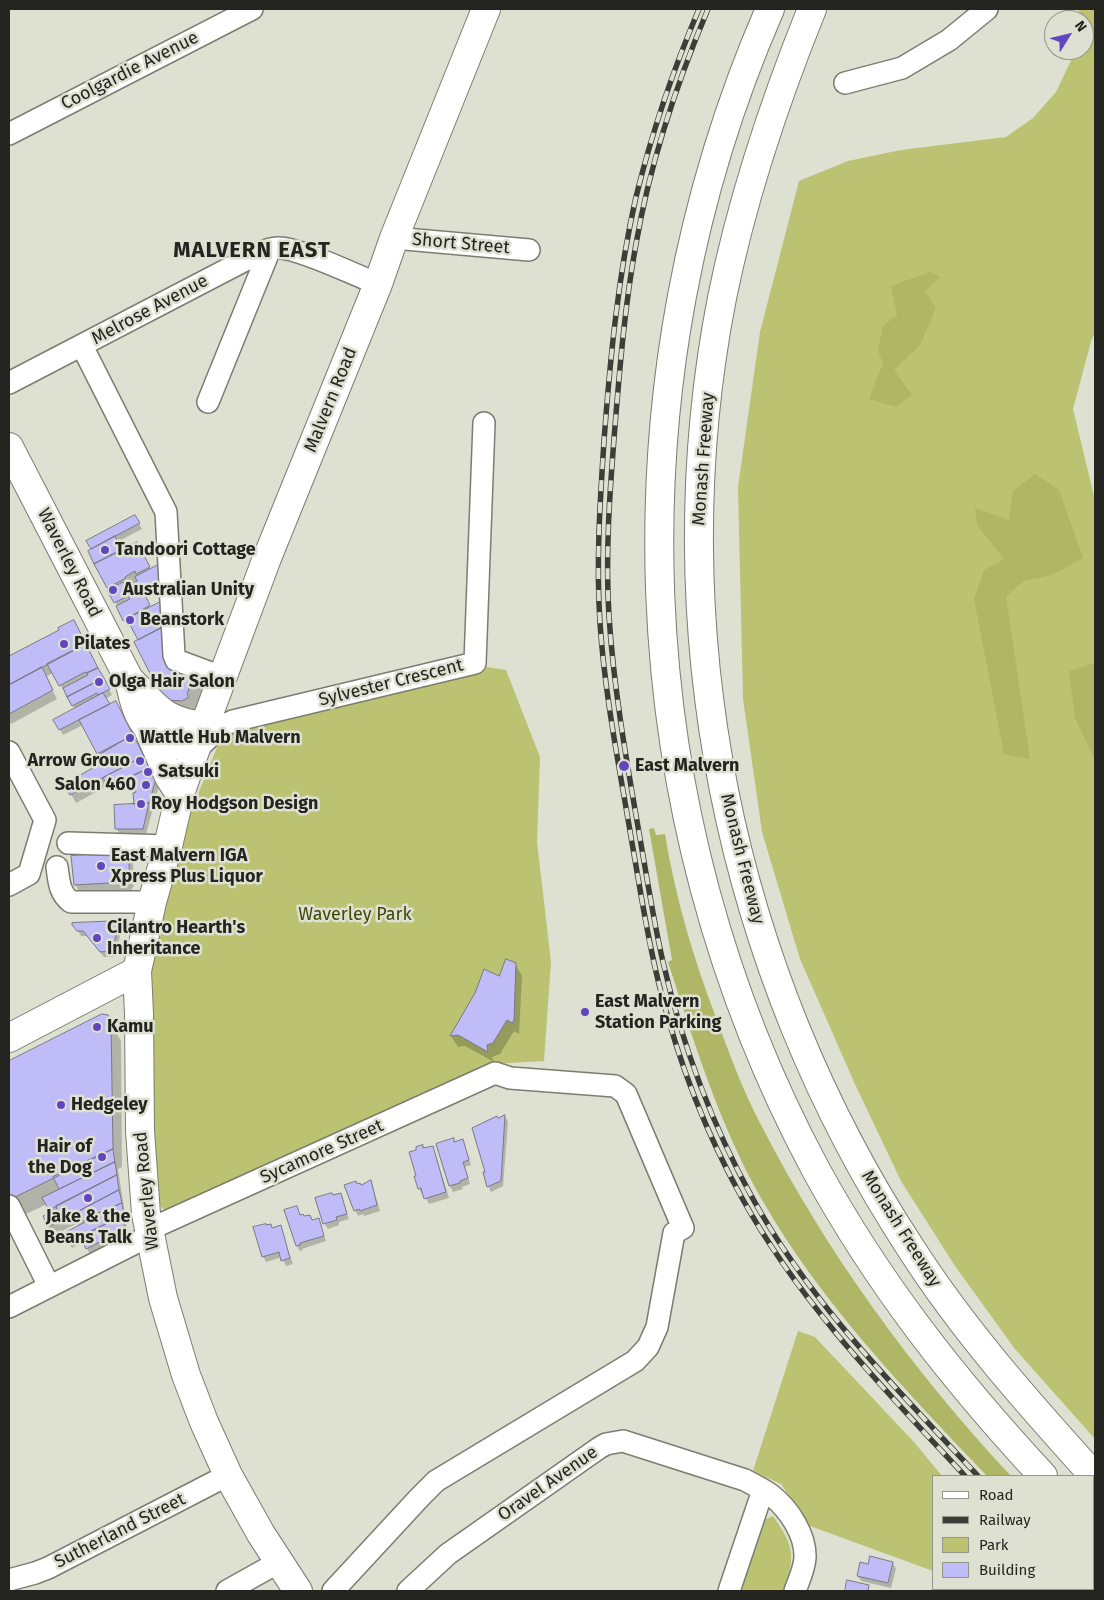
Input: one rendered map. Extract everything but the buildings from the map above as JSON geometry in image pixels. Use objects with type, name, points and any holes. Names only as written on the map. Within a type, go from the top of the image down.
[{"type":"main road","name":"Malvern Road","points":[[180,794],[194,751],[212,727],[222,677],[267,558],[378,284],[394,238],[486,9]]},
{"type":"main road","points":[[770,9],[741,80],[707,187],[683,288],[663,434],[658,541],[662,638],[674,749],[685,810],[713,921],[732,978],[771,1076],[816,1170],[872,1264],[913,1322],[974,1400],[1042,1475]]},
{"type":"main road","name":"Monash Freeway","points":[[812,9],[777,98],[763,140],[736,240],[715,340],[704,435],[699,540],[703,640],[716,745],[725,798],[738,856],[770,964],[808,1062],[853,1151],[909,1247],[970,1332],[1095,1476]]},
{"type":"main road","name":"Waverley Road","points":[[9,447],[129,679],[138,713],[150,731],[169,777],[180,794],[152,902],[137,971],[140,1131],[148,1233],[163,1298],[186,1375],[204,1422],[228,1475],[253,1520],[298,1591]]},
{"type":"main road","name":"Waverley Road","points":[[129,679],[164,714],[179,721],[212,727]]},
{"type":"main road","points":[[150,731],[172,743],[194,751]]},
{"type":"main road","points":[[9,1038],[137,971]]},
{"type":"street","name":"Coolgardie Avenue","points":[[9,134],[252,9]]},
{"type":"street","points":[[846,83],[902,68],[949,40],[987,9]]},
{"type":"street","name":"Short Street","points":[[394,238],[529,250]]},
{"type":"street","name":"Melrose Avenue","points":[[9,383],[255,255],[270,249],[278,247],[297,251],[378,284]]},
{"type":"street","points":[[208,402],[270,249]]},
{"type":"street","points":[[82,346],[166,512],[174,655],[176,660],[222,677]]},
{"type":"street","name":"Sylvester Crescent","points":[[212,727],[475,663],[484,423]]},
{"type":"street","points":[[9,752],[45,820],[29,874],[9,885]]},
{"type":"street","points":[[68,843],[168,846]]},
{"type":"street","points":[[57,867],[60,889],[65,898],[71,902],[152,902]]},
{"type":"street","name":"Sycamore Street","points":[[9,1307],[148,1233],[495,1073],[510,1078],[615,1086],[626,1094],[683,1228],[674,1233],[657,1327],[648,1347],[635,1361],[436,1481],[333,1591]]},
{"type":"street","points":[[9,1206],[49,1286]]},
{"type":"street","name":"Oravel Avenue","points":[[408,1591],[448,1554],[599,1448],[613,1442],[623,1441],[745,1480],[778,1501],[789,1515],[804,1542],[805,1556],[803,1568],[795,1591]]},
{"type":"street","name":"Sutherland Street","points":[[9,1580],[48,1568],[228,1475]]},
{"type":"street","points":[[729,1591],[763,1490]]},
{"type":"street","points":[[227,1591],[279,1562]]},
{"type":"green space","points":[[1095,9],[1095,334],[1092,338],[1073,409],[1095,500],[1095,1439],[1015,1349],[955,1266],[901,1181],[854,1082],[800,959],[762,832],[743,699],[738,487],[760,332],[799,181],[848,161],[901,150],[1006,137],[1033,118],[1056,92],[1071,60],[1094,60],[1094,10],[1078,10]]},
{"type":"green space","points":[[930,272],[940,277],[925,291],[936,308],[920,345],[894,370],[912,395],[896,407],[869,399],[883,363],[878,351],[883,326],[897,315],[891,286]]},
{"type":"green space","points":[[1035,474],[1059,490],[1083,558],[1052,575],[1024,581],[1006,596],[1030,759],[1004,754],[974,599],[984,570],[1004,559],[977,525],[975,508],[1009,520],[1013,491]]},
{"type":"green space","points":[[1095,663],[1095,760],[1075,718],[1069,671]]},
{"type":"green space","name":"Waverley Park","points":[[487,667],[506,670],[540,757],[537,842],[551,962],[544,1061],[494,1064],[483,1067],[165,1210],[160,1206],[147,1130],[146,970],[177,846],[222,735]]},
{"type":"green space","points":[[654,828],[656,835],[665,834],[679,903],[707,993],[753,1110],[786,1171],[813,1218],[843,1264],[906,1352],[940,1395],[1010,1475],[986,1475],[895,1378],[865,1344],[810,1273],[784,1236],[761,1198],[732,1141],[708,1082],[668,962],[672,960],[649,829]]},
{"type":"green space","points":[[798,1331],[815,1337],[914,1442],[941,1475],[932,1475],[932,1571],[810,1526],[781,1484],[753,1471]]},
{"type":"green space","points":[[773,1516],[786,1536],[791,1552],[790,1568],[784,1591],[739,1591],[764,1520]]},
{"type":"railway","points":[[699,9],[680,55],[656,125],[636,197],[624,257],[612,349],[601,487],[598,577],[602,651],[613,734],[645,918],[668,1019],[685,1071],[705,1123],[742,1198],[790,1274],[845,1344],[964,1475]]},
{"type":"railway","points":[[708,9],[685,66],[665,125],[642,214],[632,267],[623,335],[610,497],[608,592],[614,674],[626,759],[654,918],[663,962],[689,1054],[724,1142],[753,1199],[776,1237],[828,1310],[887,1378],[977,1475]]},
{"type":"place","name":"Tandoori Cottage","points":[[105,550]]},
{"type":"place","name":"Australian Unity","points":[[113,590]]},
{"type":"place","name":"Beanstork","points":[[130,620]]},
{"type":"place","name":"Pilates","points":[[64,644]]},
{"type":"place","name":"Olga Hair Salon","points":[[99,682]]},
{"type":"place","name":"Wattle Hub Malvern","points":[[130,738]]},
{"type":"place","name":"Arrow Grouo","points":[[140,761]]},
{"type":"place","name":"East Malvern","points":[[624,766]]},
{"type":"place","name":"Satsuki","points":[[148,772]]},
{"type":"place","name":"Salon 460","points":[[146,785]]},
{"type":"place","name":"Roy Hodgson Design","points":[[141,804]]},
{"type":"place","name":"East Malvern IGA Xpress Plus Liquor","points":[[101,866]]},
{"type":"place","name":"Cilantro Hearth's Inheritance","points":[[97,938]]},
{"type":"place","name":"East Malvern Station Parking","points":[[585,1012]]},
{"type":"place","name":"Kamu","points":[[97,1027]]},
{"type":"place","name":"Hedgeley","points":[[61,1105]]},
{"type":"place","name":"Hair of the Dog","points":[[102,1157]]},
{"type":"place","name":"Jake & the Beans Talk","points":[[88,1198]]},
{"type":"district","name":"MALVERN EAST","points":[[252,251]]}]
